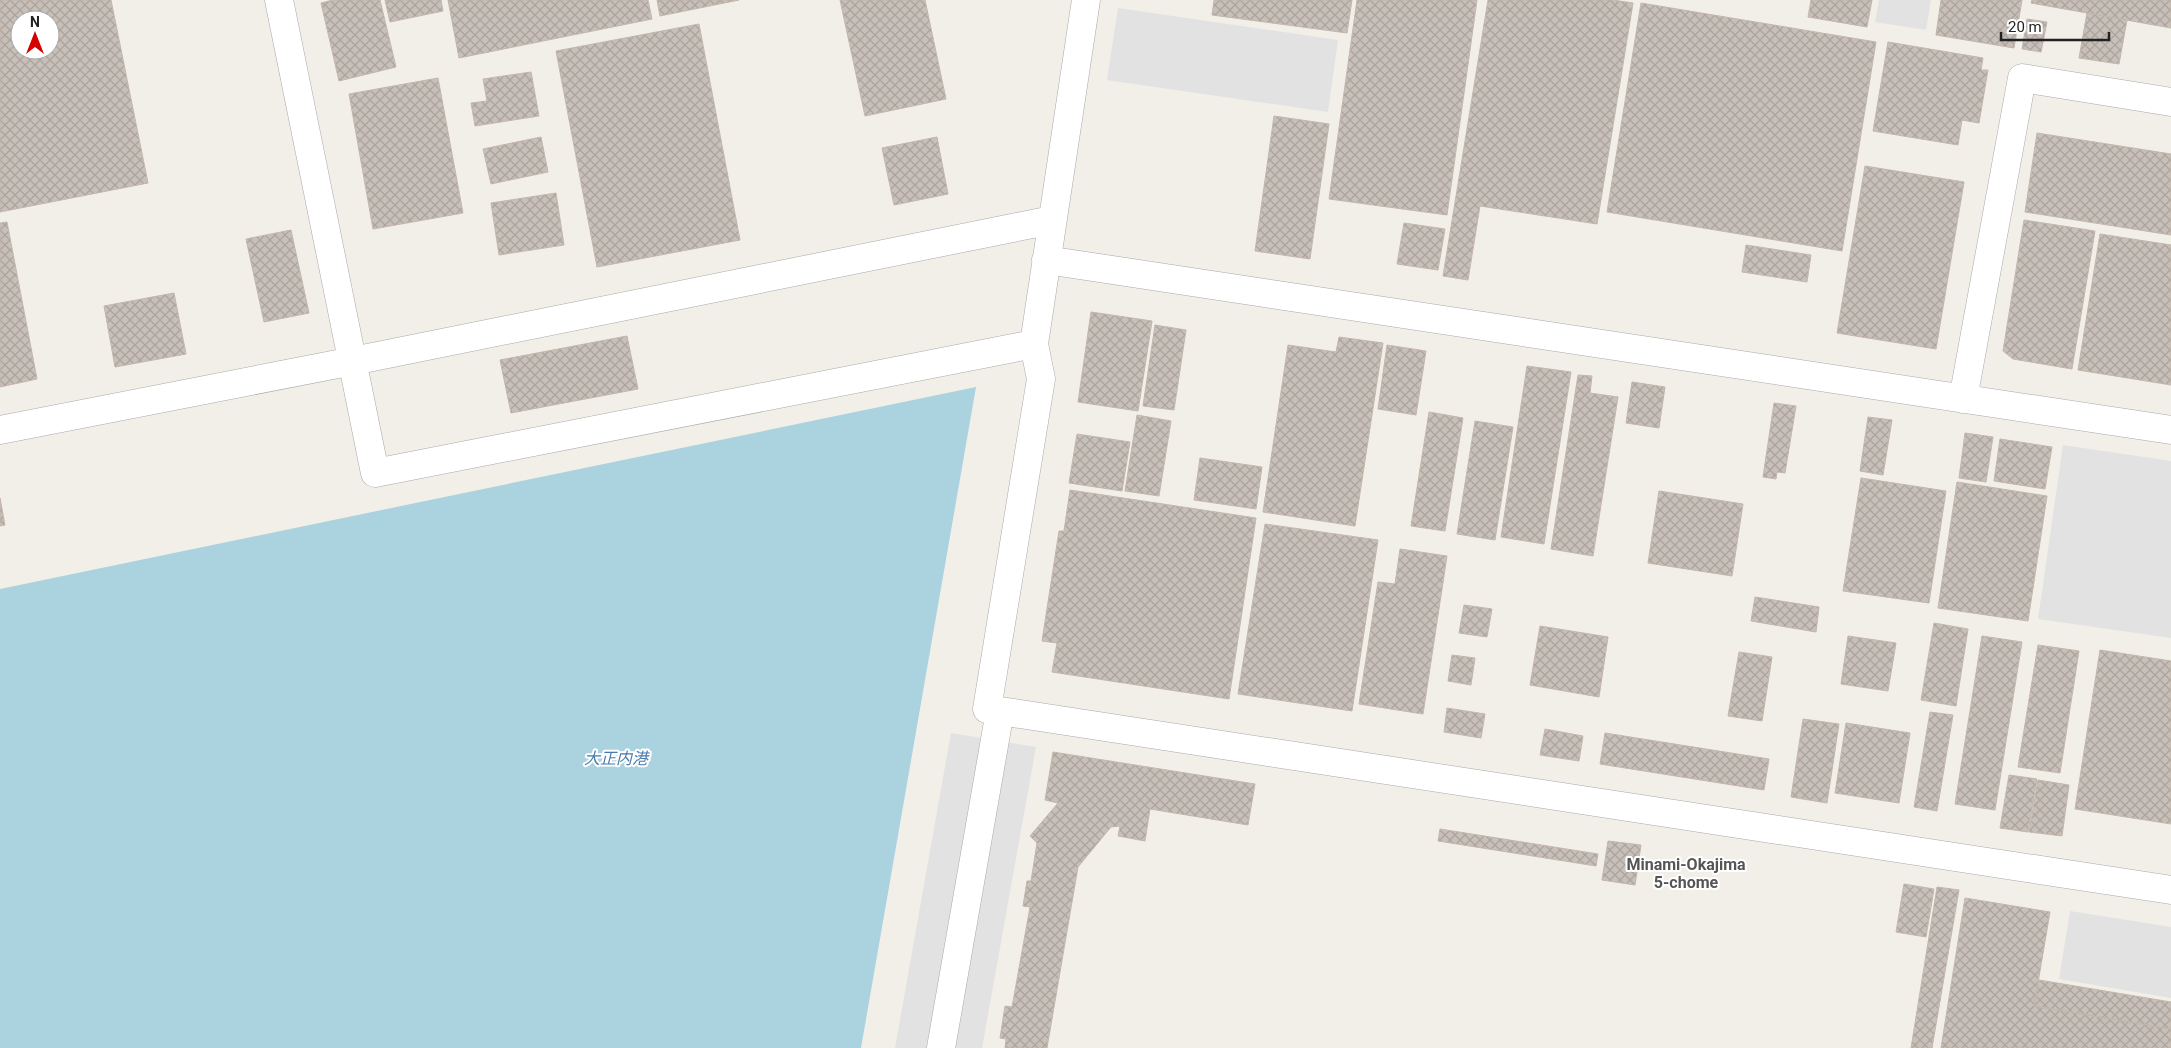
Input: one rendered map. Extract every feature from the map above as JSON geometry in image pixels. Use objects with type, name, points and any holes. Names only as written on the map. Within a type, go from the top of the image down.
[{"type":"street","points":[[279,0],[375,473],[1034,344]]},
{"type":"street","points":[[1086,0],[1034,344],[1042,379],[987,709],[2171,890]]},
{"type":"street","points":[[1962,398],[2022,78],[2171,102]]},
{"type":"street","points":[[0,430],[1052,220]]},
{"type":"street","points":[[1046,260],[2171,430]]},
{"type":"street","points":[[941,1048],[1000,710]]},
{"type":"shaded area","points":[[1879,0],[1931,0],[1926,30],[1875,22]]},
{"type":"shaded area","points":[[1118,8],[1338,40],[1328,112],[1107,80]]},
{"type":"shaded area","points":[[2063,445],[2171,461],[2171,638],[2038,619]]},
{"type":"shaded area","points":[[951,733],[1036,747],[982,1048],[895,1048]]},
{"type":"shaded area","points":[[2070,911],[2171,927],[2171,998],[2059,979]]},
{"type":"water","name":"大正内港","points":[[976,387],[861,1048],[0,1048],[0,589]]},
{"type":"building","points":[[0,0],[111,0],[148,183],[0,212]]},
{"type":"building","points":[[333,0],[380,0],[396,67],[339,81],[321,3]]},
{"type":"building","points":[[385,0],[441,0],[443,11],[390,22]]},
{"type":"building","points":[[448,0],[648,0],[652,19],[459,58]]},
{"type":"building","points":[[657,0],[739,0],[660,16]]},
{"type":"building","points":[[840,0],[925,0],[946,99],[865,116]]},
{"type":"building","points":[[1214,0],[1352,0],[1347,33],[1212,15]]},
{"type":"building","points":[[1357,0],[1477,0],[1447,215],[1329,199]]},
{"type":"building","points":[[1488,0],[1613,0],[1633,3],[1597,224],[1480,206],[1468,280],[1443,276]]},
{"type":"building","points":[[1811,0],[1872,0],[1867,27],[1808,17]]},
{"type":"building","points":[[1941,0],[2022,0],[2014,48],[1936,35]]},
{"type":"building","points":[[2032,0],[2171,0],[2171,28],[2031,3]]},
{"type":"building","points":[[1641,3],[1876,42],[1842,251],[1607,212]]},
{"type":"building","points":[[2087,13],[2127,20],[2119,64],[2079,58]]},
{"type":"building","points":[[2027,19],[2047,22],[2041,52],[2022,49]]},
{"type":"building","points":[[699,24],[740,240],[597,267],[556,51]]},
{"type":"building","points":[[1888,42],[1983,58],[1981,70],[1988,70],[1979,123],[1962,120],[1958,145],[1873,131]]},
{"type":"building","points":[[531,72],[539,116],[475,126],[471,103],[487,101],[483,79]]},
{"type":"building","points":[[438,78],[463,213],[373,229],[349,94]]},
{"type":"building","points":[[1274,116],[1329,124],[1310,259],[1255,251]]},
{"type":"building","points":[[2037,133],[2171,154],[2171,235],[2025,212]]},
{"type":"building","points":[[541,137],[548,172],[491,184],[483,149]]},
{"type":"building","points":[[937,137],[948,194],[894,205],[882,148]]},
{"type":"building","points":[[1865,166],[1964,182],[1936,349],[1837,333]]},
{"type":"building","points":[[556,193],[564,245],[499,255],[491,203]]},
{"type":"building","points":[[2024,220],[2095,231],[2072,369],[2013,359],[2003,351]]},
{"type":"building","points":[[7,222],[37,379],[0,387],[0,223]]},
{"type":"building","points":[[1404,223],[1445,229],[1438,270],[1397,264]]},
{"type":"building","points":[[291,230],[309,313],[264,322],[246,239]]},
{"type":"building","points":[[2100,234],[2171,245],[2171,385],[2078,370]]},
{"type":"building","points":[[1746,245],[1811,255],[1807,282],[1742,272]]},
{"type":"building","points":[[174,293],[186,354],[115,367],[104,306]]},
{"type":"building","points":[[1091,312],[1152,321],[1138,411],[1078,402]]},
{"type":"building","points":[[1155,325],[1186,330],[1174,410],[1143,406]]},
{"type":"building","points":[[627,336],[638,389],[511,413],[500,360]]},
{"type":"building","points":[[1339,337],[1383,343],[1355,526],[1263,512],[1288,345],[1336,352]]},
{"type":"building","points":[[1387,345],[1426,351],[1416,415],[1378,409]]},
{"type":"building","points":[[1527,366],[1571,372],[1544,544],[1501,537]]},
{"type":"building","points":[[1578,375],[1592,376],[1590,393],[1618,397],[1593,556],[1551,549]]},
{"type":"building","points":[[1632,382],[1665,387],[1659,428],[1626,423]]},
{"type":"building","points":[[1774,403],[1796,406],[1785,473],[1777,472],[1776,479],[1763,477]]},
{"type":"building","points":[[1429,412],[1463,418],[1445,531],[1411,526]]},
{"type":"building","points":[[1137,415],[1171,421],[1159,496],[1125,491]]},
{"type":"building","points":[[1868,417],[1892,420],[1883,475],[1860,471]]},
{"type":"building","points":[[1475,421],[1513,427],[1495,540],[1457,534]]},
{"type":"building","points":[[1965,433],[1993,437],[1986,482],[1959,478]]},
{"type":"building","points":[[1077,434],[1130,442],[1122,491],[1069,483]]},
{"type":"building","points":[[2000,439],[2052,447],[2045,489],[1994,481]]},
{"type":"building","points":[[1200,458],[1262,467],[1256,509],[1194,500]]},
{"type":"building","points":[[1861,478],[1946,491],[1929,603],[1843,591]]},
{"type":"building","points":[[1957,482],[2047,496],[2028,621],[1938,608]]},
{"type":"building","points":[[1070,490],[1256,518],[1229,699],[1052,672],[1057,643],[1042,641],[1059,531],[1064,531]]},
{"type":"building","points":[[1659,491],[1743,504],[1732,576],[1648,563]]},
{"type":"building","points":[[0,498],[5,525],[0,526]]},
{"type":"building","points":[[1265,524],[1378,540],[1352,711],[1238,694]]},
{"type":"building","points":[[1400,549],[1447,556],[1423,714],[1359,704],[1378,582],[1395,584]]},
{"type":"building","points":[[1755,597],[1819,607],[1816,632],[1751,621]]},
{"type":"building","points":[[1464,605],[1492,609],[1487,637],[1459,633]]},
{"type":"building","points":[[1934,623],[1968,629],[1956,706],[1921,700]]},
{"type":"building","points":[[1540,626],[1608,637],[1599,697],[1530,685]]},
{"type":"building","points":[[1848,636],[1896,643],[1888,691],[1841,684]]},
{"type":"building","points":[[1982,636],[2022,642],[1995,810],[1955,804]]},
{"type":"building","points":[[2038,645],[2079,651],[2060,773],[2018,767]]},
{"type":"building","points":[[2100,650],[2171,661],[2171,824],[2075,809]]},
{"type":"building","points":[[1739,652],[1772,657],[1762,721],[1728,716]]},
{"type":"building","points":[[1452,655],[1475,658],[1471,685],[1448,681]]},
{"type":"building","points":[[1447,708],[1485,714],[1481,738],[1444,732]]},
{"type":"building","points":[[1930,712],[1953,715],[1937,811],[1914,807]]},
{"type":"building","points":[[1803,719],[1839,724],[1827,803],[1791,797]]},
{"type":"building","points":[[1846,723],[1910,733],[1899,803],[1835,793]]},
{"type":"building","points":[[1545,729],[1583,736],[1579,761],[1540,755]]},
{"type":"building","points":[[1605,733],[1769,759],[1764,790],[1600,764]]},
{"type":"building","points":[[1053,752],[1255,784],[1248,825],[1150,809],[1145,841],[1118,836],[1120,826],[1111,827],[1078,867],[1047,1048],[1005,1048],[1006,1039],[1000,1038],[1005,1006],[1012,1007],[1030,907],[1023,906],[1027,881],[1031,881],[1037,843],[1030,836],[1058,803],[1045,800]]},
{"type":"building","points":[[2009,775],[2037,779],[2028,832],[2000,828]]},
{"type":"building","points":[[2038,780],[2069,785],[2062,836],[2029,832]]},
{"type":"building","points":[[1440,829],[1598,854],[1596,866],[1438,841]]},
{"type":"building","points":[[1608,841],[1641,845],[1635,885],[1602,880]]},
{"type":"building","points":[[1904,884],[1934,889],[1926,937],[1896,932]]},
{"type":"building","points":[[1937,887],[1959,890],[1932,1048],[1911,1048]]},
{"type":"building","points":[[1965,898],[2050,912],[2034,1006],[2171,1029],[2171,1048],[1941,1048]]},
{"type":"building","points":[[2039,980],[2171,1002],[2171,1029],[2034,1006]]},
{"type":"district","name":"Minami-Okajima 5-chome","points":[[1686,873]]}]
